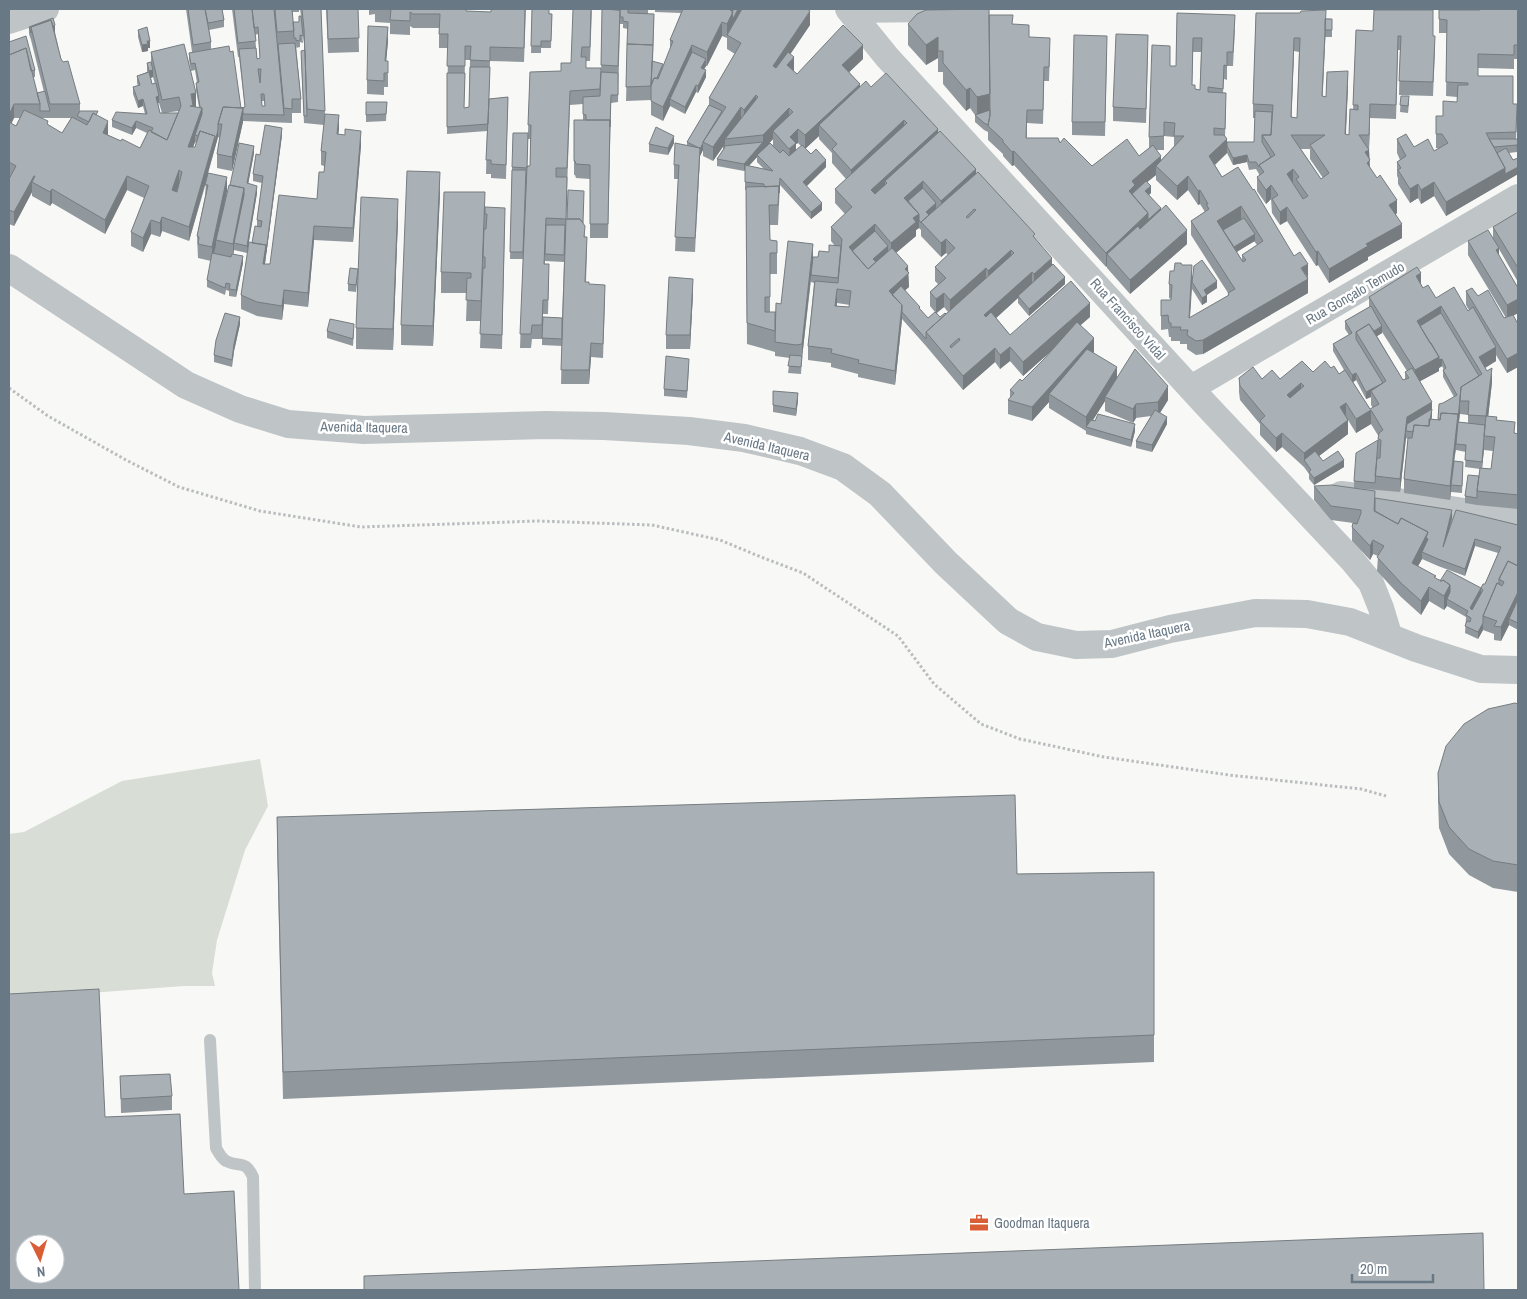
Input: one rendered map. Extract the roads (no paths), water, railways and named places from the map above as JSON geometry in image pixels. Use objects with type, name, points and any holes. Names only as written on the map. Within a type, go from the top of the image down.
[{"type":"street","points":[[9,21],[46,9]]},
{"type":"street","points":[[849,10],[932,9]]},
{"type":"street","name":"Rua Francisco Vidal","points":[[849,10],[887,57],[1352,559],[1371,583],[1390,638]]},
{"type":"street","name":"Rua Gonçalo Temudo","points":[[1192,388],[1518,197]]},
{"type":"street","name":"Avenida Itaquera","points":[[9,268],[186,385],[240,409],[288,424],[364,430],[546,425],[613,426],[689,431],[735,437],[800,451],[843,467],[880,494],[946,563],[1008,621],[1037,637],[1076,645],[1112,644],[1170,629],[1255,613],[1307,614],[1350,622],[1416,648],[1481,669],[1518,670]]},
{"type":"street","points":[[1291,494],[1309,492],[1346,495],[1445,507],[1518,519]]},
{"type":"lane","points":[[210,1040],[216,1148],[221,1157],[227,1162],[245,1165],[253,1177],[255,1290]]},
{"type":"place","name":"Goodman Itaquera","points":[[979,1223]]}]
